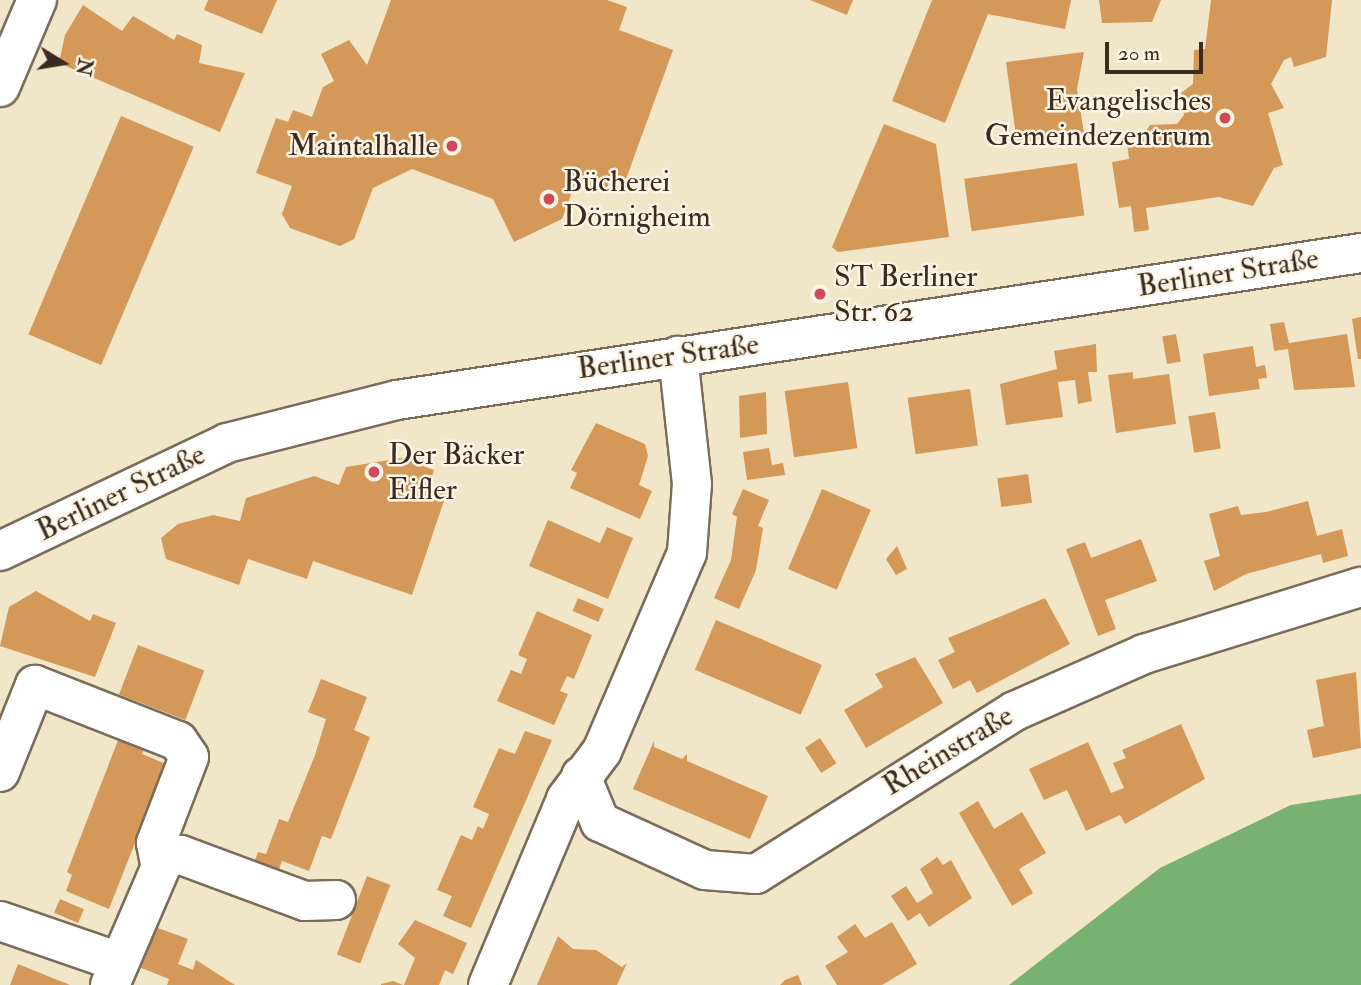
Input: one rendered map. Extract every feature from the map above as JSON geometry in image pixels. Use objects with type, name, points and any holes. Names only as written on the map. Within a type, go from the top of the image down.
[{"type":"street","points":[[0,87],[37,0]]},
{"type":"street","name":"Berliner Straße","points":[[0,551],[131,483],[227,443],[474,384],[678,356],[1361,253]]},
{"type":"street","points":[[488,985],[582,776],[602,751],[687,553],[692,484],[678,356]]},
{"type":"street","name":"Rheinstraße","points":[[582,776],[600,822],[705,870],[755,874],[1015,711],[1144,654],[1361,587]]},
{"type":"street","points":[[0,772],[35,685],[178,741],[189,757],[156,843],[160,864],[114,974],[0,921]]},
{"type":"street","points":[[160,864],[181,855],[305,901],[336,900]]},
{"type":"green space","points":[[1361,794],[1361,985],[1009,985],[1160,868],[1291,805]]},
{"type":"building","points":[[208,0],[277,0],[262,34],[204,10]]},
{"type":"building","name":"Maintalhalle","points":[[391,0],[607,0],[627,7],[619,30],[673,50],[626,179],[612,174],[606,191],[576,181],[562,219],[514,242],[493,199],[412,169],[373,188],[354,239],[340,246],[290,228],[282,214],[292,186],[256,173],[276,118],[288,122],[293,110],[312,117],[323,87],[334,81],[321,54],[349,40],[367,65]]},
{"type":"building","points":[[810,0],[853,0],[847,15]]},
{"type":"building","points":[[932,0],[1071,0],[1065,29],[988,14],[945,123],[892,101]]},
{"type":"building","points":[[1099,0],[1161,0],[1152,22],[1102,23]]},
{"type":"building","name":"Evangelisches Gemeindezentrum","points":[[1211,0],[1332,0],[1326,57],[1294,67],[1291,57],[1284,60],[1271,84],[1284,108],[1268,113],[1283,165],[1274,168],[1253,206],[1219,197],[1146,208],[1149,230],[1134,232],[1131,206],[1119,208],[1112,162],[1129,159],[1127,142],[1140,140],[1150,125],[1177,124],[1184,115],[1181,93],[1193,84],[1194,50],[1205,49]]},
{"type":"building","points":[[83,5],[122,31],[133,16],[174,40],[177,34],[202,45],[199,63],[245,73],[220,132],[59,63],[65,35]]},
{"type":"building","points":[[1084,52],[1077,89],[1084,133],[1017,143],[1006,62]]},
{"type":"building","points":[[121,116],[194,147],[101,365],[28,334]]},
{"type":"building","points":[[884,124],[936,144],[949,237],[838,252],[832,247]]},
{"type":"building","points":[[1077,163],[1084,215],[971,231],[964,179]]},
{"type":"building","name":"ST Berliner Str. 62","points":[[814,287],[825,287],[825,300],[814,300]]},
{"type":"building","points":[[1361,317],[1361,359],[1358,359],[1352,319]]},
{"type":"building","points":[[1284,322],[1289,343],[1347,334],[1355,387],[1294,390],[1288,349],[1274,351],[1270,324]]},
{"type":"building","points":[[1176,334],[1181,362],[1167,364],[1162,336]]},
{"type":"building","points":[[1096,344],[1097,372],[1088,372],[1092,401],[1078,404],[1075,380],[1058,382],[1063,417],[1006,425],[1000,384],[1057,369],[1054,351]]},
{"type":"building","points":[[1253,346],[1256,367],[1265,365],[1267,378],[1258,379],[1260,389],[1209,396],[1203,354]]},
{"type":"building","points":[[1133,372],[1133,379],[1169,374],[1176,424],[1116,433],[1108,375]]},
{"type":"building","points":[[848,382],[857,448],[794,457],[785,391]]},
{"type":"building","points":[[970,389],[978,445],[916,454],[908,398]]},
{"type":"building","points":[[766,392],[767,434],[740,438],[739,396]]},
{"type":"building","points":[[1215,412],[1221,449],[1194,453],[1188,416]]},
{"type":"building","points":[[596,423],[645,444],[648,456],[639,485],[652,491],[640,519],[570,488],[577,473],[571,470]]},
{"type":"building","points":[[769,448],[772,465],[783,463],[785,475],[747,480],[743,452]]},
{"type":"building","points":[[402,458],[434,470],[429,486],[447,492],[412,595],[313,561],[307,579],[248,559],[239,585],[166,559],[161,538],[178,524],[213,515],[240,521],[246,498],[314,476],[339,485],[346,467]]},
{"type":"building","points":[[1028,474],[1032,503],[1001,507],[997,478]]},
{"type":"building","points":[[743,489],[769,500],[758,526],[763,528],[756,570],[739,609],[714,598],[731,560],[737,517],[732,514]]},
{"type":"building","points":[[822,489],[871,510],[837,590],[788,569]]},
{"type":"building","points":[[1308,501],[1317,536],[1342,529],[1348,556],[1323,563],[1321,554],[1246,574],[1214,591],[1204,561],[1220,556],[1209,514],[1238,506],[1241,515],[1266,512]]},
{"type":"building","points":[[548,520],[600,543],[607,527],[633,538],[608,599],[529,566]]},
{"type":"building","points":[[1141,539],[1157,581],[1105,600],[1116,629],[1098,636],[1066,549],[1085,542],[1091,558]]},
{"type":"building","points":[[897,546],[907,569],[896,575],[886,559]]},
{"type":"building","points":[[36,591],[90,621],[93,614],[116,623],[95,677],[0,646],[9,607]]},
{"type":"building","points":[[578,598],[604,609],[598,622],[573,611]]},
{"type":"building","points":[[1045,598],[1070,644],[977,693],[970,680],[953,689],[938,660],[955,652],[948,638]]},
{"type":"building","points":[[537,611],[592,635],[574,679],[567,676],[560,691],[568,694],[554,725],[497,701],[511,670],[521,674],[527,659],[518,655]]},
{"type":"building","points":[[716,620],[822,665],[801,715],[695,670]]},
{"type":"building","points":[[138,645],[204,670],[185,720],[119,694]]},
{"type":"building","points":[[915,657],[943,703],[866,748],[844,710],[883,687],[875,674]]},
{"type":"building","points":[[1356,672],[1361,748],[1313,758],[1307,730],[1324,726],[1316,680]]},
{"type":"building","points":[[321,679],[367,697],[354,730],[370,737],[331,839],[322,836],[309,871],[282,861],[277,875],[253,865],[258,852],[266,854],[279,819],[288,822],[315,755],[326,719],[308,712]]},
{"type":"building","points":[[1181,724],[1205,779],[1125,824],[1120,815],[1086,831],[1067,790],[1044,800],[1029,769],[1088,742],[1111,793],[1124,788],[1113,763],[1126,758],[1122,750]]},
{"type":"building","points":[[122,730],[147,740],[142,754],[166,764],[109,909],[66,891],[72,875],[67,872]]},
{"type":"building","points":[[525,731],[552,740],[471,928],[443,916],[452,896],[437,890],[461,835],[472,840],[478,826],[483,829],[489,814],[473,807],[499,748],[515,754]]},
{"type":"building","points":[[820,738],[836,763],[821,773],[805,748]]},
{"type":"building","points":[[654,741],[654,747],[682,759],[687,754],[687,761],[768,796],[750,839],[633,789]]},
{"type":"building","points":[[978,801],[994,829],[1022,812],[1046,853],[1019,869],[1033,893],[1012,906],[959,813]]},
{"type":"building","points":[[937,857],[943,865],[951,860],[972,898],[929,927],[920,913],[908,921],[891,896],[906,886],[917,903],[933,893],[920,869]]},
{"type":"building","points":[[367,876],[390,885],[360,963],[337,954]]},
{"type":"building","points":[[60,899],[84,909],[78,923],[54,913]]},
{"type":"building","points":[[415,920],[467,943],[453,974],[445,970],[439,985],[404,985],[415,958],[398,944]]},
{"type":"building","points":[[892,922],[917,964],[882,985],[837,985],[825,966],[848,952],[837,937],[855,924],[865,938]]},
{"type":"building","points":[[155,927],[188,939],[178,964],[193,970],[196,960],[235,985],[167,985],[169,979],[139,967]]},
{"type":"building","points":[[558,936],[573,949],[596,950],[622,967],[627,963],[617,985],[537,985]]},
{"type":"building","points":[[18,964],[70,985],[10,985]]},
{"type":"building","points":[[798,975],[802,985],[780,985],[785,980]]},
{"type":"building","points":[[393,981],[403,985],[381,985],[381,984]]},
{"type":"place","name":"Evangelisches Gemeindezentrum","points":[[1225,118]]},
{"type":"place","name":"Maintalhalle","points":[[452,146]]},
{"type":"place","name":"Bücherei Dörnigheim","points":[[549,199]]},
{"type":"place","name":"ST Berliner Str. 62","points":[[820,294]]},
{"type":"place","name":"Der Bäcker Eifler","points":[[374,472]]}]
